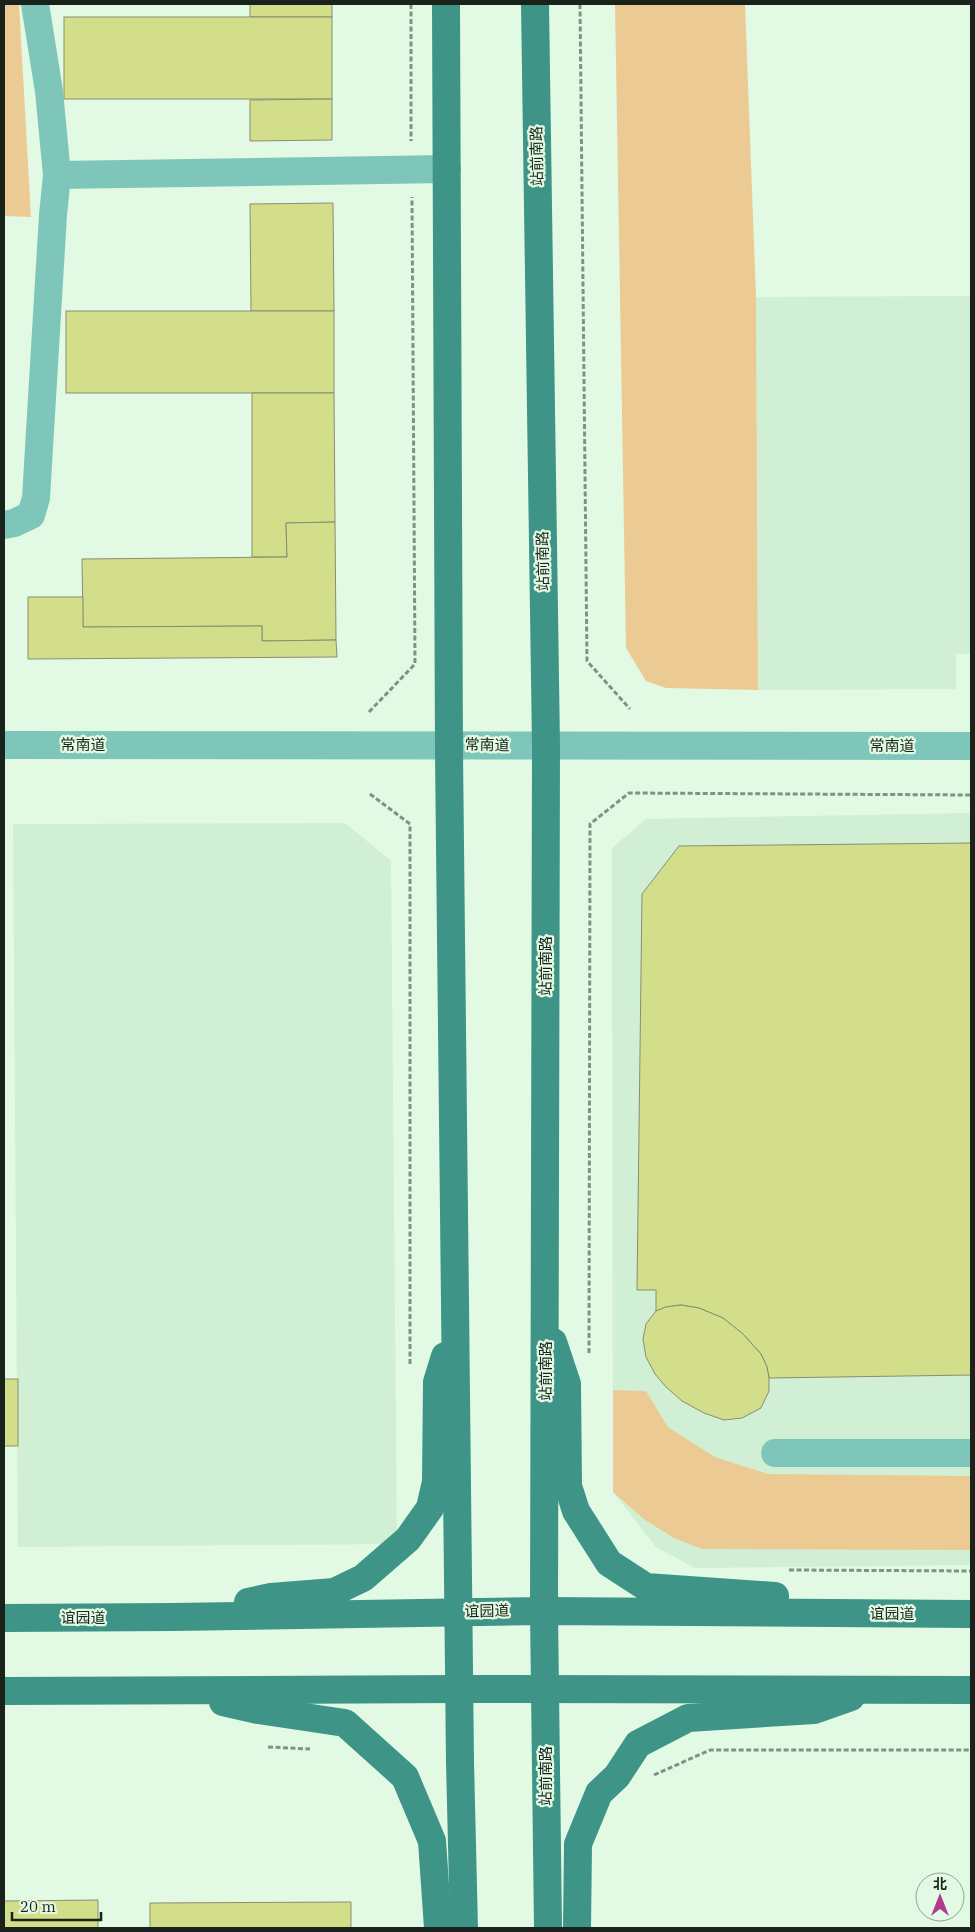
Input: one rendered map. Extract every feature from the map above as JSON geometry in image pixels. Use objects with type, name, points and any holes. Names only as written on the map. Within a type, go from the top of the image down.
[{"type":"main road","points":[[446,4],[449,745],[464,1928]]},
{"type":"main road","name":"站前南路","points":[[535,4],[546,746],[544,1610],[548,1928]]},
{"type":"main road","points":[[173,1617],[271,1597],[334,1592],[363,1578],[408,1540],[430,1508],[436,1482],[438,1382],[456,1319]]},
{"type":"main road","points":[[546,1319],[567,1384],[568,1486],[576,1510],[608,1563],[646,1586],[820,1599],[874,1614]]},
{"type":"main road","name":"谊园道","points":[[4,1618],[173,1617],[544,1610],[971,1614]]},
{"type":"main road","points":[[4,1691],[460,1689],[971,1690]]},
{"type":"main road","points":[[577,1928],[578,1844],[599,1794],[616,1776],[638,1744],[688,1718],[814,1710],[871,1690]]},
{"type":"main road","points":[[173,1691],[258,1710],[345,1723],[405,1777],[432,1840],[438,1928]]},
{"type":"street","points":[[4,524],[14,524],[31,515],[36,498],[52,214],[57,175],[49,91],[35,4]]},
{"type":"street","points":[[57,175],[447,169]]},
{"type":"street","name":"常南道","points":[[4,745],[971,746]]},
{"type":"street","points":[[775,1453],[971,1453]]},
{"type":"path","points":[[369,712],[415,664],[411,4]]},
{"type":"path","points":[[580,4],[586,661],[630,709]]},
{"type":"path","points":[[589,1358],[590,824],[629,793],[971,795]]},
{"type":"path","points":[[370,794],[410,824],[410,1367]]},
{"type":"path","points":[[782,1570],[971,1571]]},
{"type":"path","points":[[268,1747],[316,1750]]},
{"type":"path","points":[[650,1777],[710,1750],[971,1750]]},
{"type":"shaded area","points":[[4,4],[19,4],[31,217],[4,216]]},
{"type":"shaded area","points":[[615,4],[745,4],[756,297],[758,690],[666,688],[646,681],[626,648]]},
{"type":"shaded area","points":[[971,296],[971,654],[956,654],[956,689],[758,690],[756,297]]},
{"type":"shaded area","points":[[971,813],[971,1565],[695,1568],[656,1547],[613,1492],[612,848],[646,819]]},
{"type":"shaded area","points":[[345,823],[391,861],[397,1544],[18,1547],[13,824]]},
{"type":"shaded area","points":[[613,1390],[646,1391],[668,1427],[715,1457],[768,1474],[971,1476],[971,1550],[702,1549],[674,1538],[645,1520],[613,1492]]},
{"type":"building","points":[[250,4],[332,4],[332,17],[250,17]]},
{"type":"building","points":[[64,17],[332,17],[332,99],[64,99]]},
{"type":"building","points":[[332,99],[332,140],[250,141],[250,100]]},
{"type":"building","points":[[333,203],[334,311],[251,311],[250,204]]},
{"type":"building","points":[[66,311],[334,311],[334,393],[66,393]]},
{"type":"building","points":[[252,393],[334,393],[335,522],[286,523],[287,557],[252,557]]},
{"type":"building","points":[[335,522],[336,640],[262,641],[262,626],[83,627],[82,559],[287,557],[286,523]]},
{"type":"building","points":[[28,597],[83,597],[83,627],[262,626],[262,641],[336,640],[337,657],[28,659]]},
{"type":"building","points":[[971,843],[971,1375],[769,1378],[767,1367],[761,1354],[743,1334],[723,1318],[699,1308],[681,1305],[666,1307],[656,1311],[656,1290],[637,1290],[642,894],[679,846]]},
{"type":"building","points":[[681,1305],[699,1308],[723,1318],[743,1334],[761,1354],[767,1367],[769,1391],[761,1408],[742,1418],[724,1420],[704,1413],[682,1401],[655,1374],[646,1357],[643,1339],[646,1324],[656,1311],[666,1307]]},
{"type":"building","points":[[4,1379],[18,1379],[18,1446],[4,1446]]},
{"type":"building","points":[[98,1900],[98,1928],[4,1928],[4,1901]]},
{"type":"building","points":[[351,1902],[351,1928],[150,1928],[150,1903]]}]
